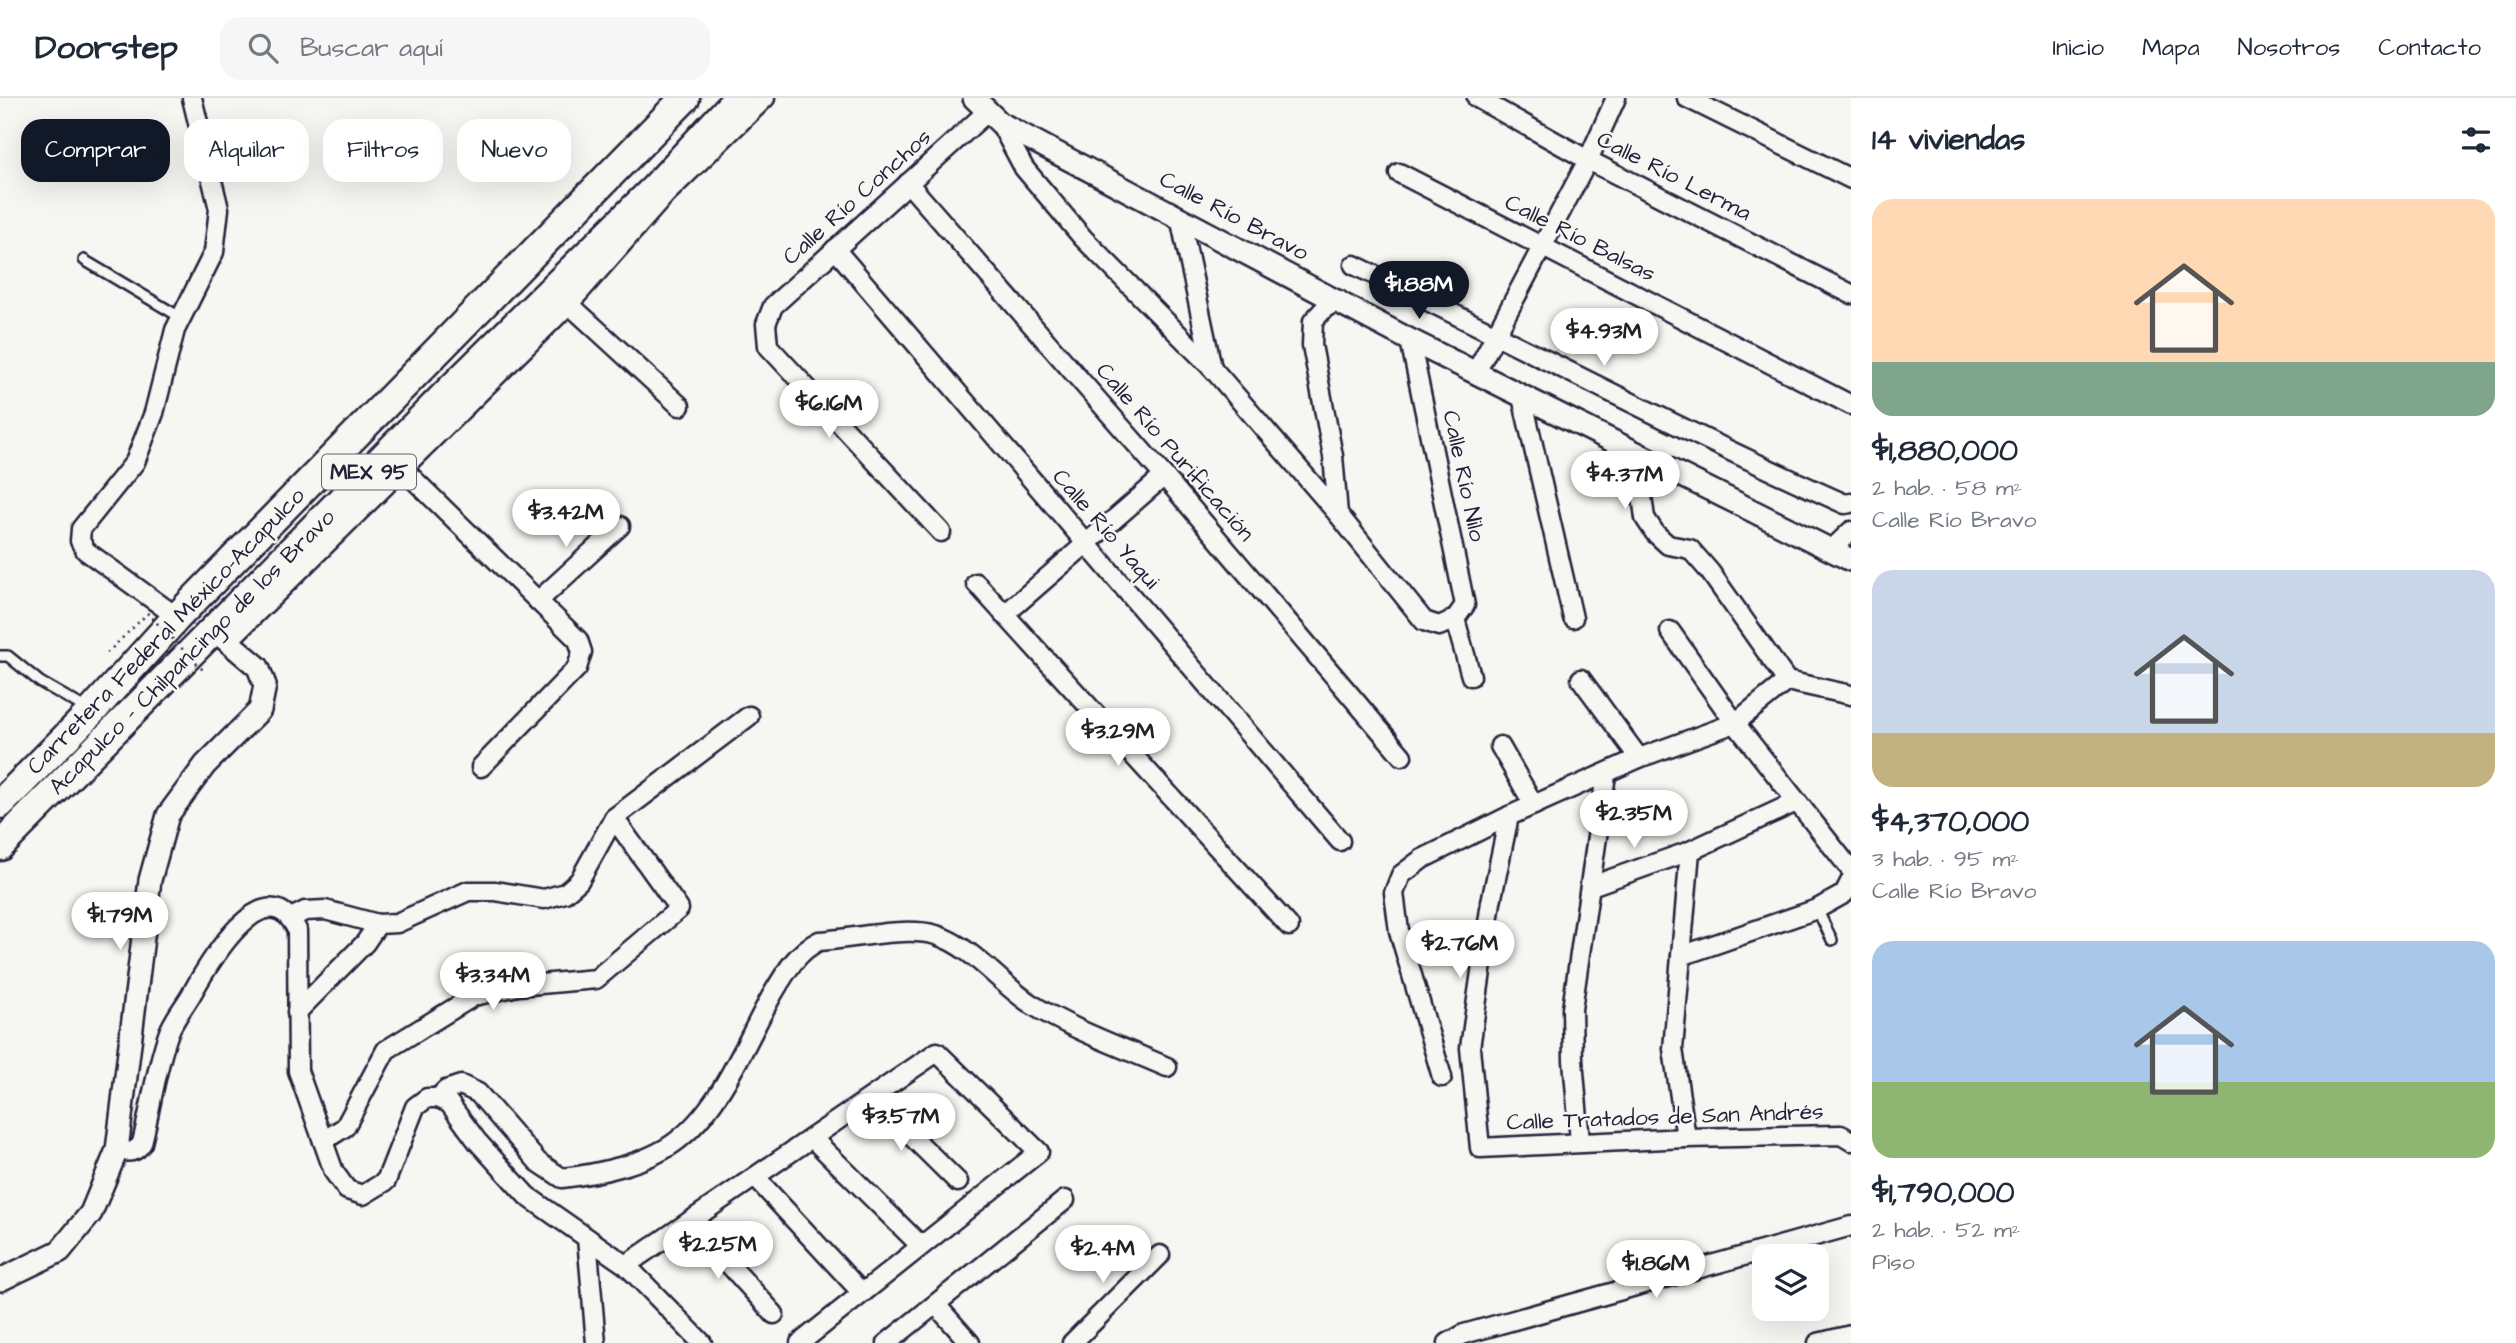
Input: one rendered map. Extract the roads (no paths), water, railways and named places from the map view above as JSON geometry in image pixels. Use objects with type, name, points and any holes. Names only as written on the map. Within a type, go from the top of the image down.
[{"type":"main road","name":"Carretera Federal México-Acapulco","points":[[0,804],[92,711],[177,617],[685,98]]},
{"type":"main road","name":"Acapulco - Chilpancingo de los Bravo","points":[[0,846],[221,635],[655,188],[738,98]]},
{"type":"street","points":[[177,617],[86,551],[80,541],[82,529],[135,461],[153,413],[180,317],[214,252],[219,209],[192,98]]},
{"type":"street","points":[[0,1280],[60,1251],[91,1213],[117,1150],[150,880],[168,815],[205,765],[260,710],[265,685],[258,667],[221,635],[403,469],[569,304],[666,194],[765,98]]},
{"type":"street","name":"Calle Río Lerma","points":[[1477,98],[1588,160],[1851,294]]},
{"type":"street","points":[[1476,372],[1588,160],[1616,98]]},
{"type":"street","points":[[1687,98],[1851,178]]},
{"type":"street","points":[[988,111],[1024,168],[1083,238],[1212,368],[1338,514],[1424,621],[1439,626],[1455,619],[1471,676]]},
{"type":"street","name":"Calle Río Conchos","points":[[941,532],[768,346],[766,324],[773,306],[988,111]]},
{"type":"street","name":"Calle Río Bravo","points":[[988,111],[1410,340],[1851,560]]},
{"type":"street","name":"Calle Río Balsas","points":[[1399,173],[1851,405]]},
{"type":"street","name":"Calle Río Purificación","points":[[908,183],[1164,476],[1402,756]]},
{"type":"street","points":[[1180,217],[1212,368]]},
{"type":"street","name":"Calle Río Yaqui","points":[[835,250],[1340,841]]},
{"type":"street","points":[[1354,265],[1497,334],[1702,439],[1846,504],[1851,503]]},
{"type":"street","points":[[1338,514],[1333,456],[1312,345],[1313,321],[1325,308],[1339,300]]},
{"type":"street","points":[[569,304],[680,406]]},
{"type":"street","name":"Calle Río Nilo","points":[[1410,340],[1465,606],[1455,619]]},
{"type":"street","points":[[1522,397],[1573,618]]},
{"type":"street","points":[[1625,447],[1643,496],[1646,518],[1655,533],[1668,545],[1690,549],[1710,572],[1787,681],[1851,695]]},
{"type":"street","points":[[403,469],[578,639],[582,652],[577,668],[481,767]]},
{"type":"street","points":[[1004,615],[1164,476]]},
{"type":"street","points":[[538,601],[620,526]]},
{"type":"street","points":[[1831,550],[1851,531]]},
{"type":"street","points":[[976,583],[1289,926]]},
{"type":"street","points":[[1670,631],[1735,723],[1851,870]]},
{"type":"street","points":[[1581,679],[1639,758]]},
{"type":"street","points":[[1442,1077],[1399,930],[1394,893],[1401,875],[1422,859],[1509,816],[1639,758],[1735,723],[1787,681]]},
{"type":"street","points":[[291,918],[305,911],[325,910],[378,924],[397,923],[468,891],[495,891],[544,899],[565,893],[579,881],[614,818],[749,716]]},
{"type":"street","points":[[1500,746],[1534,805]]},
{"type":"street","points":[[1580,1142],[1572,1009],[1606,775]]},
{"type":"street","points":[[1591,886],[1690,851],[1796,802]]},
{"type":"street","name":"Calle Tratados de San Andrés","points":[[1509,816],[1491,902],[1469,1048],[1480,1148],[1686,1138],[1841,1135],[1851,1141]]},
{"type":"street","points":[[323,1141],[345,1127],[386,1050],[474,996],[518,986],[596,979],[679,909],[614,818]]},
{"type":"street","points":[[1686,1138],[1673,1049],[1690,851]]},
{"type":"street","points":[[1681,956],[1817,909],[1844,894],[1851,880]]},
{"type":"street","points":[[117,1150],[129,1152],[138,1149],[142,1143],[169,1031],[221,943],[245,919],[262,911],[278,910],[291,918],[297,930],[298,1071],[334,1172],[347,1190],[363,1195],[386,1181],[415,1107],[427,1098],[438,1098],[449,1103],[477,1140],[527,1196],[626,1265],[702,1343]]},
{"type":"street","points":[[298,1012],[365,943],[378,924]]},
{"type":"street","points":[[438,1098],[461,1085],[478,1093],[538,1162],[562,1178],[637,1160],[673,1144],[716,1096],[783,976],[804,948],[819,941],[914,932],[936,936],[964,950],[1028,1002],[1059,1021],[1167,1067]]},
{"type":"street","points":[[626,1265],[937,1052],[1039,1152],[800,1343]]},
{"type":"street","points":[[872,1097],[958,1182]]},
{"type":"street","points":[[812,1138],[921,1246]]},
{"type":"street","points":[[755,1177],[862,1293]]},
{"type":"street","points":[[887,1343],[937,1306],[1065,1200]]},
{"type":"street","points":[[690,1221],[774,1314]]},
{"type":"street","points":[[1448,1343],[1464,1334],[1851,1226]]},
{"type":"street","points":[[587,1238],[596,1343]]},
{"type":"street","points":[[1072,1343],[1160,1255]]},
{"type":"street","points":[[937,1306],[970,1343]]},
{"type":"street","points":[[1818,1343],[1851,1335]]},
{"type":"lane","points":[[84,260],[180,317]]},
{"type":"lane","points":[[0,656],[8,656],[40,682],[92,711]]},
{"type":"lane","points":[[1817,909],[1832,940]]}]
